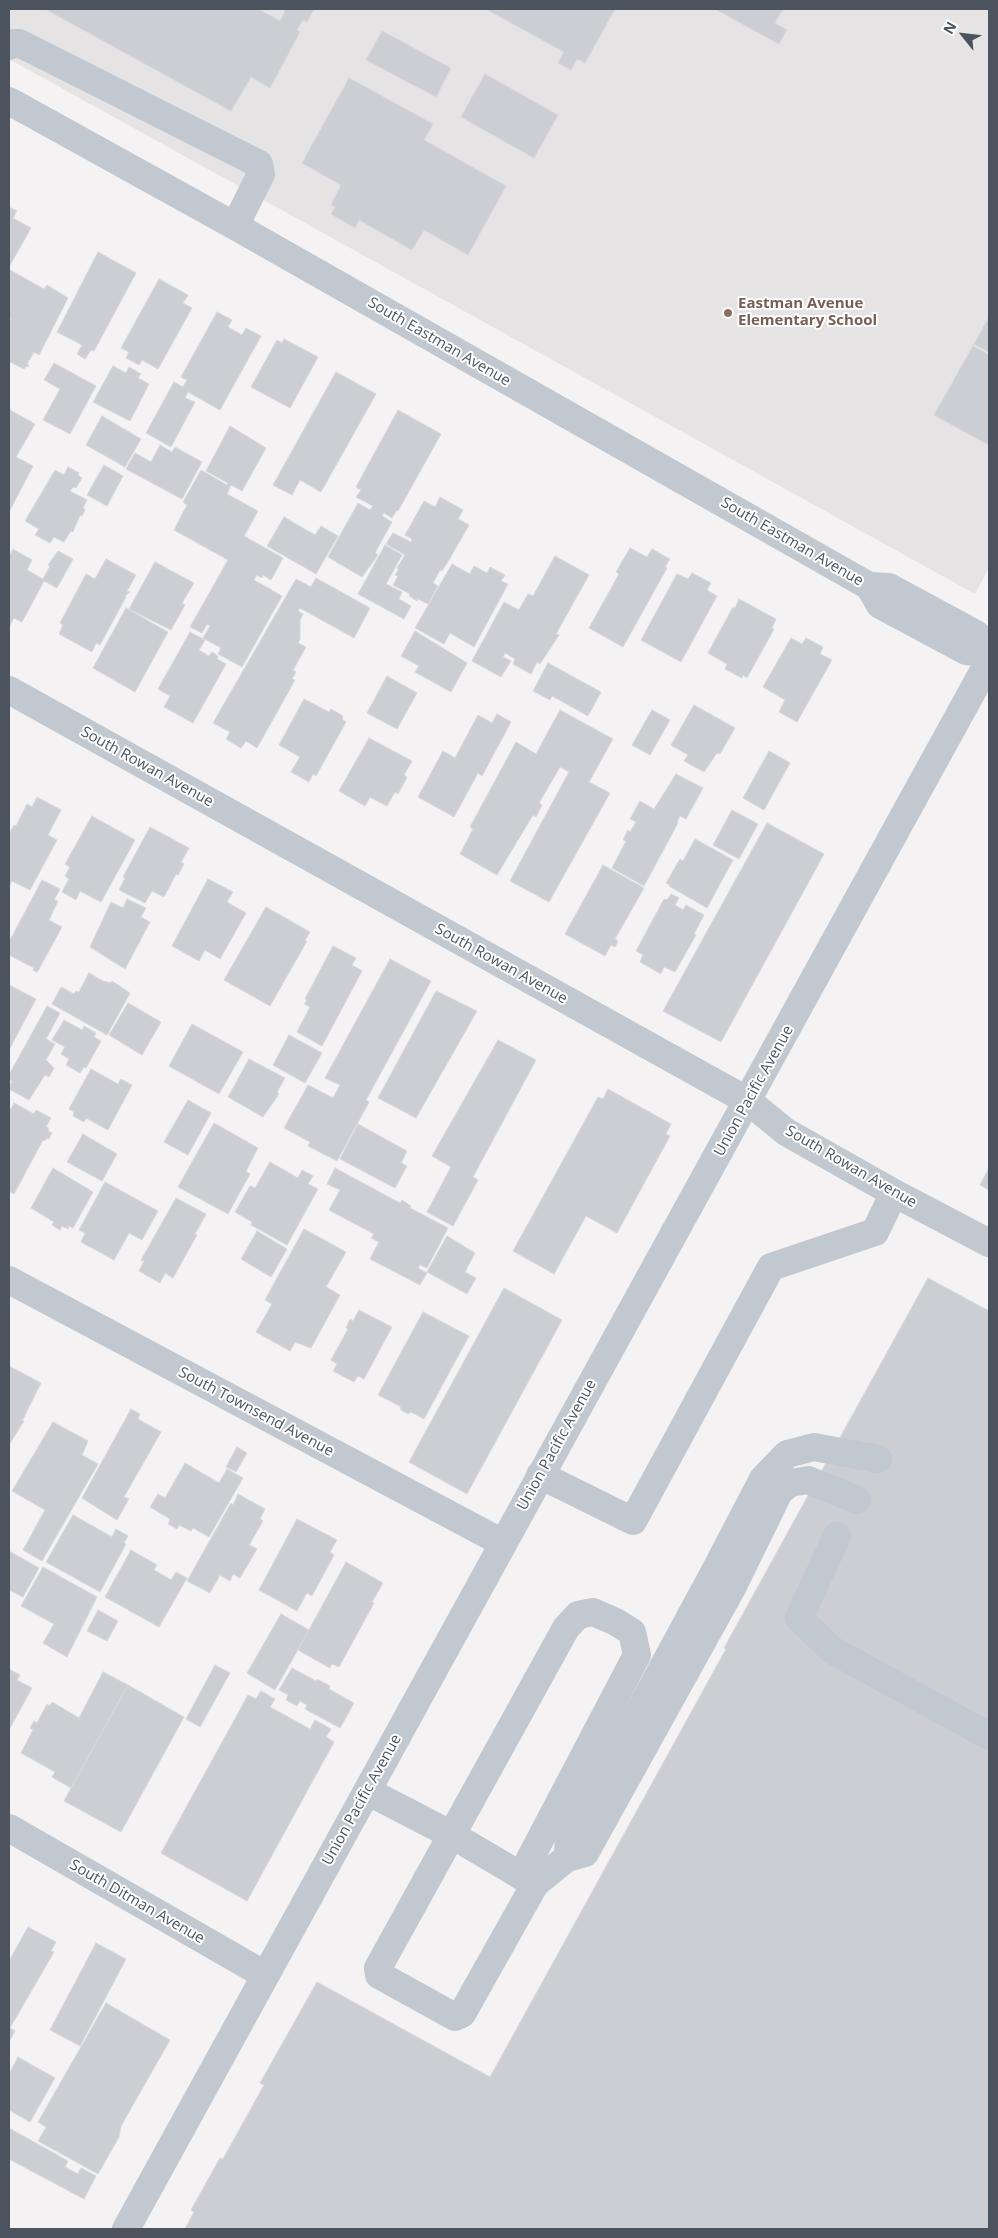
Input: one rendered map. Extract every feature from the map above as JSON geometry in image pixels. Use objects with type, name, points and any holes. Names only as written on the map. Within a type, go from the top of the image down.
[{"type":"street","points":[[9,46],[11,43],[19,43],[259,164],[261,174],[235,226]]},
{"type":"street","name":"South Eastman Avenue","points":[[9,102],[235,226],[869,586],[889,587],[976,634],[989,648]]},
{"type":"street","name":"South Eastman Avenue","points":[[869,586],[880,605],[966,651],[989,653]]},
{"type":"street","name":"Union Pacific Avenue","points":[[126,2229],[989,661]]},
{"type":"street","name":"South Rowan Avenue","points":[[9,690],[748,1101],[786,1132],[894,1193],[989,1243]]},
{"type":"street","points":[[540,1475],[633,1520],[771,1267],[874,1232],[894,1193]]},
{"type":"street","name":"South Townsend Avenue","points":[[9,1280],[502,1544]]},
{"type":"street","points":[[568,1858],[569,1843],[575,1830],[763,1479],[787,1454],[814,1447],[878,1459]]},
{"type":"street","points":[[528,1880],[568,1858],[584,1853],[732,1588],[779,1492],[790,1483],[808,1480],[856,1500]]},
{"type":"street","points":[[838,1536],[799,1618],[832,1650],[989,1736]]},
{"type":"street","points":[[593,1612],[616,1622],[632,1632],[637,1655],[528,1880],[462,2014],[455,2017],[379,1975],[378,1968],[566,1628],[578,1615],[593,1612]]},
{"type":"street","points":[[367,1791],[452,1836],[528,1880]]},
{"type":"street","name":"South Ditman Avenue","points":[[9,1828],[265,1975]]},
{"type":"shaded area","name":"Eastman Avenue Elementary School","points":[[9,9],[989,9],[989,567],[975,594],[9,59]]},
{"type":"building","points":[[45,9],[258,9],[280,21],[285,12],[283,9],[314,9],[307,22],[303,20],[297,30],[300,32],[270,88],[251,77],[231,111]]},
{"type":"building","points":[[486,9],[615,9],[585,63],[577,59],[571,70],[558,63],[564,52]]},
{"type":"building","points":[[715,9],[783,9],[775,23],[787,30],[779,44]]},
{"type":"building","points":[[382,31],[451,68],[436,97],[366,60]]},
{"type":"building","points":[[485,74],[558,115],[534,158],[461,117]]},
{"type":"building","points":[[349,78],[433,124],[424,140],[506,186],[468,255],[424,230],[412,250],[359,220],[355,228],[331,214],[335,207],[331,205],[341,185],[302,163]]},
{"type":"building","points":[[9,207],[17,211],[13,218],[31,228],[9,267]]},
{"type":"building","points":[[98,252],[136,273],[94,351],[91,350],[85,359],[77,354],[82,345],[57,332]]},
{"type":"building","points":[[10,270],[44,289],[47,285],[68,298],[39,355],[34,352],[27,364],[29,365],[28,367],[26,366],[24,369],[10,362],[9,365],[9,323],[11,319],[9,317]]},
{"type":"building","points":[[159,279],[188,295],[183,303],[192,308],[158,369],[142,360],[139,365],[126,358],[129,352],[121,348]]},
{"type":"building","points":[[217,312],[232,320],[228,327],[242,335],[246,328],[261,336],[220,410],[188,392],[185,398],[195,402],[171,447],[146,433],[174,382],[183,387],[187,380],[181,377]]},
{"type":"building","points":[[989,317],[989,352],[974,344]]},
{"type":"building","points":[[284,339],[318,357],[290,408],[251,387],[277,340],[282,343]]},
{"type":"building","points":[[973,346],[989,355],[989,445],[934,415]]},
{"type":"building","points":[[54,363],[96,386],[70,434],[43,420],[60,389],[44,380]]},
{"type":"building","points":[[113,366],[126,373],[129,367],[141,374],[138,378],[149,384],[130,421],[93,402]]},
{"type":"building","points":[[336,372],[376,394],[321,492],[300,480],[292,495],[273,485]]},
{"type":"building","points":[[10,410],[35,424],[16,457],[33,466],[9,512]]},
{"type":"building","points":[[398,410],[441,434],[398,511],[392,518],[384,513],[382,516],[392,522],[375,553],[378,555],[362,577],[328,557],[358,503],[370,510],[373,506],[356,497],[361,490],[356,487]]},
{"type":"building","points":[[102,416],[141,439],[125,467],[86,445]]},
{"type":"building","points":[[230,426],[266,448],[242,491],[231,485],[227,494],[258,511],[244,536],[283,558],[271,580],[263,575],[262,578],[257,575],[254,580],[282,596],[242,667],[218,654],[221,648],[203,638],[210,626],[207,624],[202,633],[190,627],[228,560],[174,530],[187,505],[183,502],[201,470],[227,485],[228,483],[206,471]]},
{"type":"building","points":[[160,445],[172,452],[175,447],[202,462],[182,499],[126,469],[135,453],[151,462]]},
{"type":"building","points":[[104,465],[123,476],[107,506],[87,495]]},
{"type":"building","points":[[68,467],[79,473],[78,475],[82,478],[76,488],[73,487],[70,491],[87,500],[83,508],[85,510],[82,516],[80,515],[73,532],[71,531],[64,542],[54,537],[50,543],[35,535],[39,529],[25,521],[55,470],[64,475]]},
{"type":"building","points":[[440,497],[463,510],[458,519],[469,525],[433,583],[438,586],[428,604],[418,599],[417,601],[409,596],[410,594],[393,585],[398,576],[395,575],[399,569],[397,568],[405,555],[386,544],[393,533],[411,542],[412,539],[405,535],[424,501],[435,507]]},
{"type":"building","points":[[284,517],[315,535],[321,526],[338,536],[316,574],[267,546]]},
{"type":"building","points":[[385,545],[402,555],[386,584],[402,592],[399,599],[411,606],[404,619],[358,594]]},
{"type":"building","points":[[630,548],[647,557],[652,549],[670,559],[665,567],[667,568],[623,647],[589,628],[619,574],[616,572]]},
{"type":"building","points":[[13,549],[32,560],[27,570],[43,579],[50,566],[48,565],[58,551],[73,559],[57,588],[44,581],[22,622],[14,618],[9,627],[9,557]]},
{"type":"building","points":[[555,556],[589,575],[556,634],[559,635],[540,664],[537,662],[531,674],[513,664],[515,659],[505,653],[503,657],[511,661],[501,677],[472,661],[504,602],[519,610],[528,594],[533,596]]},
{"type":"building","points":[[106,559],[136,575],[127,591],[130,592],[125,596],[100,645],[96,643],[92,652],[59,634],[63,625],[60,623],[86,574],[95,579]]},
{"type":"building","points":[[155,562],[194,583],[182,603],[185,605],[171,630],[129,609]]},
{"type":"building","points":[[452,564],[470,574],[474,566],[487,573],[490,567],[505,575],[501,581],[508,584],[474,647],[450,633],[444,644],[415,628]]},
{"type":"building","points":[[692,573],[711,583],[707,590],[717,596],[681,662],[641,640],[677,574],[688,579]]},
{"type":"building","points":[[316,578],[370,608],[354,638],[300,608],[298,611],[303,614],[300,620],[300,639],[298,643],[306,647],[293,670],[296,672],[292,679],[295,680],[257,748],[246,741],[241,748],[226,739],[230,732],[213,723],[296,579],[311,587]]},
{"type":"building","points":[[739,599],[776,619],[772,628],[774,629],[747,678],[743,675],[742,678],[725,669],[727,664],[708,653]]},
{"type":"building","points":[[126,608],[168,632],[135,692],[93,668]]},
{"type":"building","points":[[415,631],[467,663],[451,692],[415,672],[419,666],[401,656]]},
{"type":"building","points":[[190,632],[205,640],[199,650],[209,656],[212,652],[218,656],[217,659],[226,664],[193,723],[164,707],[170,696],[158,689]]},
{"type":"building","points":[[791,638],[802,644],[806,638],[823,647],[820,654],[832,660],[797,722],[779,712],[785,700],[763,687]]},
{"type":"building","points":[[548,663],[601,692],[588,716],[552,696],[550,700],[533,691]]},
{"type":"building","points":[[387,676],[417,693],[397,729],[367,713]]},
{"type":"building","points":[[304,699],[329,712],[331,709],[343,716],[342,719],[346,722],[316,776],[313,774],[309,782],[291,772],[300,757],[279,745]]},
{"type":"building","points":[[694,705],[735,728],[720,754],[717,753],[704,772],[684,761],[688,755],[671,745]]},
{"type":"building","points":[[560,710],[613,739],[589,782],[610,793],[549,902],[510,881],[569,772],[560,767],[539,803],[542,805],[536,817],[533,815],[497,875],[460,854],[473,829],[470,827],[516,742],[536,754]]},
{"type":"building","points":[[652,710],[670,720],[650,755],[632,745]]},
{"type":"building","points":[[497,714],[511,722],[482,776],[478,773],[454,817],[418,797],[443,751],[455,758],[478,715],[492,723]]},
{"type":"building","points":[[369,738],[412,761],[404,775],[407,777],[398,794],[395,792],[387,806],[370,797],[365,806],[339,791]]},
{"type":"building","points":[[769,751],[790,763],[764,810],[743,798]]},
{"type":"building","points":[[676,774],[703,788],[686,819],[680,816],[644,886],[612,868],[626,841],[623,840],[628,830],[630,832],[636,822],[630,819],[640,801],[654,809]]},
{"type":"building","points":[[37,797],[61,810],[48,835],[57,840],[30,890],[12,881],[9,887],[9,834],[14,825],[16,826],[27,804],[32,807]]},
{"type":"building","points":[[732,810],[758,824],[739,859],[713,845]]},
{"type":"building","points":[[92,816],[135,840],[101,902],[80,891],[76,900],[62,892],[69,879],[65,876],[70,867],[65,864]]},
{"type":"building","points":[[767,823],[824,854],[721,1042],[663,1011]]},
{"type":"building","points":[[150,827],[189,848],[181,862],[184,864],[178,875],[176,874],[164,897],[152,891],[145,903],[119,890],[125,878],[123,877]]},
{"type":"building","points":[[695,839],[733,860],[707,908],[666,883],[680,859],[683,861]]},
{"type":"building","points":[[603,865],[644,888],[615,939],[618,941],[615,947],[611,945],[605,956],[565,934]]},
{"type":"building","points":[[208,879],[233,892],[227,902],[246,913],[220,959],[205,950],[199,961],[172,946]]},
{"type":"building","points":[[42,880],[60,889],[54,900],[58,901],[49,920],[62,927],[36,972],[33,970],[34,968],[9,955],[9,942]]},
{"type":"building","points":[[671,894],[679,898],[675,905],[683,910],[686,905],[704,915],[694,934],[696,935],[675,972],[664,967],[661,974],[640,962],[643,955],[636,951],[664,899],[667,900]]},
{"type":"building","points":[[127,899],[146,908],[141,917],[150,922],[125,969],[90,947],[111,902],[123,908]]},
{"type":"building","points":[[266,907],[310,932],[305,940],[307,941],[270,1006],[224,980]]},
{"type":"building","points":[[333,946],[356,958],[352,965],[362,971],[322,1046],[297,1032],[310,1007],[304,1004],[307,1000],[305,999]]},
{"type":"building","points":[[390,959],[431,981],[366,1100],[369,1102],[337,1161],[308,1146],[310,1142],[284,1128],[308,1085],[333,1098],[340,1085],[325,1078]]},
{"type":"building","points":[[89,973],[103,981],[111,983],[112,981],[130,993],[107,1035],[52,1004],[61,987],[74,994],[76,991],[79,992]]},
{"type":"building","points":[[9,985],[36,999],[9,1050]]},
{"type":"building","points":[[436,991],[477,1011],[416,1118],[378,1098]]},
{"type":"building","points":[[128,1003],[161,1022],[142,1055],[109,1035]]},
{"type":"building","points":[[47,1006],[60,1013],[46,1039],[55,1044],[46,1060],[54,1068],[49,1077],[45,1075],[29,1100],[9,1089],[12,1081],[9,1079],[9,1075]]},
{"type":"building","points":[[64,1020],[82,1030],[84,1026],[96,1033],[94,1037],[101,1041],[86,1068],[84,1067],[80,1073],[66,1065],[69,1059],[61,1054],[65,1047],[52,1040]]},
{"type":"building","points":[[192,1024],[243,1052],[219,1094],[169,1066]]},
{"type":"building","points":[[289,1035],[322,1053],[305,1083],[273,1065]]},
{"type":"building","points":[[498,1040],[536,1060],[473,1177],[478,1180],[453,1226],[427,1212],[451,1167],[432,1156]]},
{"type":"building","points":[[249,1059],[285,1078],[277,1092],[279,1094],[263,1117],[228,1097]]},
{"type":"building","points":[[91,1069],[118,1084],[121,1079],[132,1085],[108,1130],[86,1118],[84,1122],[73,1116],[74,1112],[69,1109]]},
{"type":"building","points":[[608,1089],[671,1124],[666,1134],[670,1136],[617,1233],[586,1216],[554,1274],[513,1251],[598,1097],[603,1099]]},
{"type":"building","points":[[188,1100],[211,1113],[188,1155],[164,1142]]},
{"type":"building","points":[[14,1103],[34,1114],[36,1110],[51,1118],[46,1127],[52,1133],[49,1139],[43,1140],[14,1194],[9,1191],[9,1108],[11,1109]]},
{"type":"building","points":[[214,1123],[258,1148],[246,1171],[250,1174],[228,1214],[178,1187]]},
{"type":"building","points":[[358,1124],[407,1151],[401,1163],[407,1166],[395,1188],[340,1159]]},
{"type":"building","points":[[83,1134],[117,1154],[102,1181],[67,1162]]},
{"type":"building","points":[[270,1162],[298,1178],[302,1170],[313,1176],[308,1184],[318,1189],[287,1245],[251,1225],[252,1222],[235,1212],[250,1186],[255,1188]]},
{"type":"building","points":[[53,1168],[93,1192],[73,1228],[69,1226],[68,1229],[62,1226],[60,1230],[52,1225],[54,1222],[31,1208]]},
{"type":"building","points":[[335,1168],[400,1203],[402,1200],[411,1206],[410,1208],[448,1228],[427,1268],[420,1265],[418,1268],[427,1273],[420,1285],[370,1259],[379,1242],[371,1238],[374,1234],[329,1210],[340,1190],[327,1184]]},
{"type":"building","points":[[989,1168],[989,1190],[980,1185]]},
{"type":"building","points":[[105,1182],[158,1211],[142,1240],[129,1233],[114,1260],[81,1242],[85,1233],[79,1230]]},
{"type":"building","points":[[176,1198],[206,1214],[195,1234],[197,1235],[173,1278],[165,1273],[160,1283],[139,1271],[144,1261],[141,1260]]},
{"type":"building","points":[[304,1229],[346,1252],[326,1287],[340,1295],[311,1348],[295,1342],[290,1351],[256,1332],[272,1304],[265,1300]]},
{"type":"building","points":[[257,1231],[287,1249],[271,1277],[241,1259]]},
{"type":"building","points":[[447,1236],[475,1253],[465,1272],[476,1278],[467,1294],[427,1272]]},
{"type":"building","points":[[928,1278],[989,1311],[989,2229],[185,2229],[194,2212],[191,2210],[220,2158],[223,2159],[264,2085],[260,2083],[317,1982],[490,2077]]},
{"type":"building","points":[[504,1288],[562,1320],[467,1494],[409,1462]]},
{"type":"building","points":[[359,1310],[392,1327],[364,1379],[358,1376],[354,1382],[333,1371],[337,1364],[331,1360],[348,1329],[346,1328],[350,1319],[353,1321]]},
{"type":"building","points":[[423,1312],[469,1336],[424,1419],[411,1412],[408,1414],[401,1410],[400,1406],[378,1395]]},
{"type":"building","points":[[9,1366],[41,1383],[22,1421],[24,1421],[9,1445]]},
{"type":"building","points":[[131,1409],[140,1414],[138,1419],[161,1432],[124,1497],[129,1499],[117,1520],[82,1498]]},
{"type":"building","points":[[53,1422],[88,1441],[82,1455],[98,1464],[42,1561],[23,1550],[45,1510],[12,1491]]},
{"type":"building","points":[[237,1447],[247,1453],[236,1472],[226,1467]]},
{"type":"building","points":[[185,1463],[219,1483],[227,1469],[243,1478],[209,1537],[193,1528],[191,1531],[179,1525],[177,1529],[168,1524],[170,1519],[150,1507],[158,1494],[165,1498]]},
{"type":"building","points":[[238,1494],[265,1509],[260,1519],[263,1521],[249,1545],[257,1549],[240,1578],[233,1574],[230,1581],[220,1575],[210,1593],[187,1581]]},
{"type":"building","points":[[73,1515],[112,1537],[116,1529],[128,1536],[124,1543],[126,1544],[100,1592],[46,1562]]},
{"type":"building","points":[[297,1519],[337,1540],[330,1552],[334,1555],[312,1596],[307,1593],[297,1611],[259,1590]]},
{"type":"building","points":[[131,1550],[157,1565],[154,1570],[171,1580],[176,1572],[187,1578],[159,1627],[105,1597]]},
{"type":"building","points":[[9,1551],[39,1568],[23,1597],[9,1590]]},
{"type":"building","points":[[346,1562],[383,1583],[339,1667],[332,1664],[330,1668],[298,1650]]},
{"type":"building","points":[[43,1567],[97,1597],[67,1657],[43,1643],[54,1624],[21,1606]]},
{"type":"building","points":[[98,1610],[118,1621],[107,1641],[87,1631]]},
{"type":"building","points":[[281,1614],[309,1630],[275,1690],[247,1673]]},
{"type":"building","points":[[215,1665],[230,1673],[200,1727],[186,1719]]},
{"type":"building","points":[[292,1668],[330,1686],[329,1689],[354,1703],[340,1728],[305,1709],[307,1705],[300,1701],[297,1706],[286,1700],[288,1695],[279,1690]]},
{"type":"building","points":[[9,1669],[20,1675],[17,1680],[32,1688],[9,1730]]},
{"type":"building","points":[[103,1672],[128,1685],[71,1788],[52,1777],[55,1772],[21,1753],[33,1730],[30,1728],[34,1721],[37,1723],[47,1704],[50,1706],[52,1702],[79,1718]]},
{"type":"building","points":[[128,1685],[184,1717],[121,1832],[64,1801]]},
{"type":"building","points":[[261,1691],[275,1699],[270,1707],[310,1729],[315,1720],[331,1729],[326,1737],[334,1742],[247,1901],[161,1853],[248,1695],[256,1699]]},
{"type":"building","points":[[28,1927],[56,1942],[51,1951],[54,1952],[10,2028],[15,2031],[9,2042],[9,1961]]},
{"type":"building","points":[[96,1943],[126,1959],[80,2046],[50,2030]]},
{"type":"building","points":[[106,2003],[170,2040],[121,2126],[119,2137],[98,2174],[38,2141],[46,2127],[38,2122]]},
{"type":"building","points":[[18,2057],[55,2078],[30,2122],[9,2110],[9,2074]]},
{"type":"building","points":[[9,2128],[68,2161],[65,2167],[78,2174],[81,2168],[96,2176],[84,2199],[9,2159]]},
{"type":"place","name":"Eastman Avenue Elementary School","points":[[728,313]]}]
